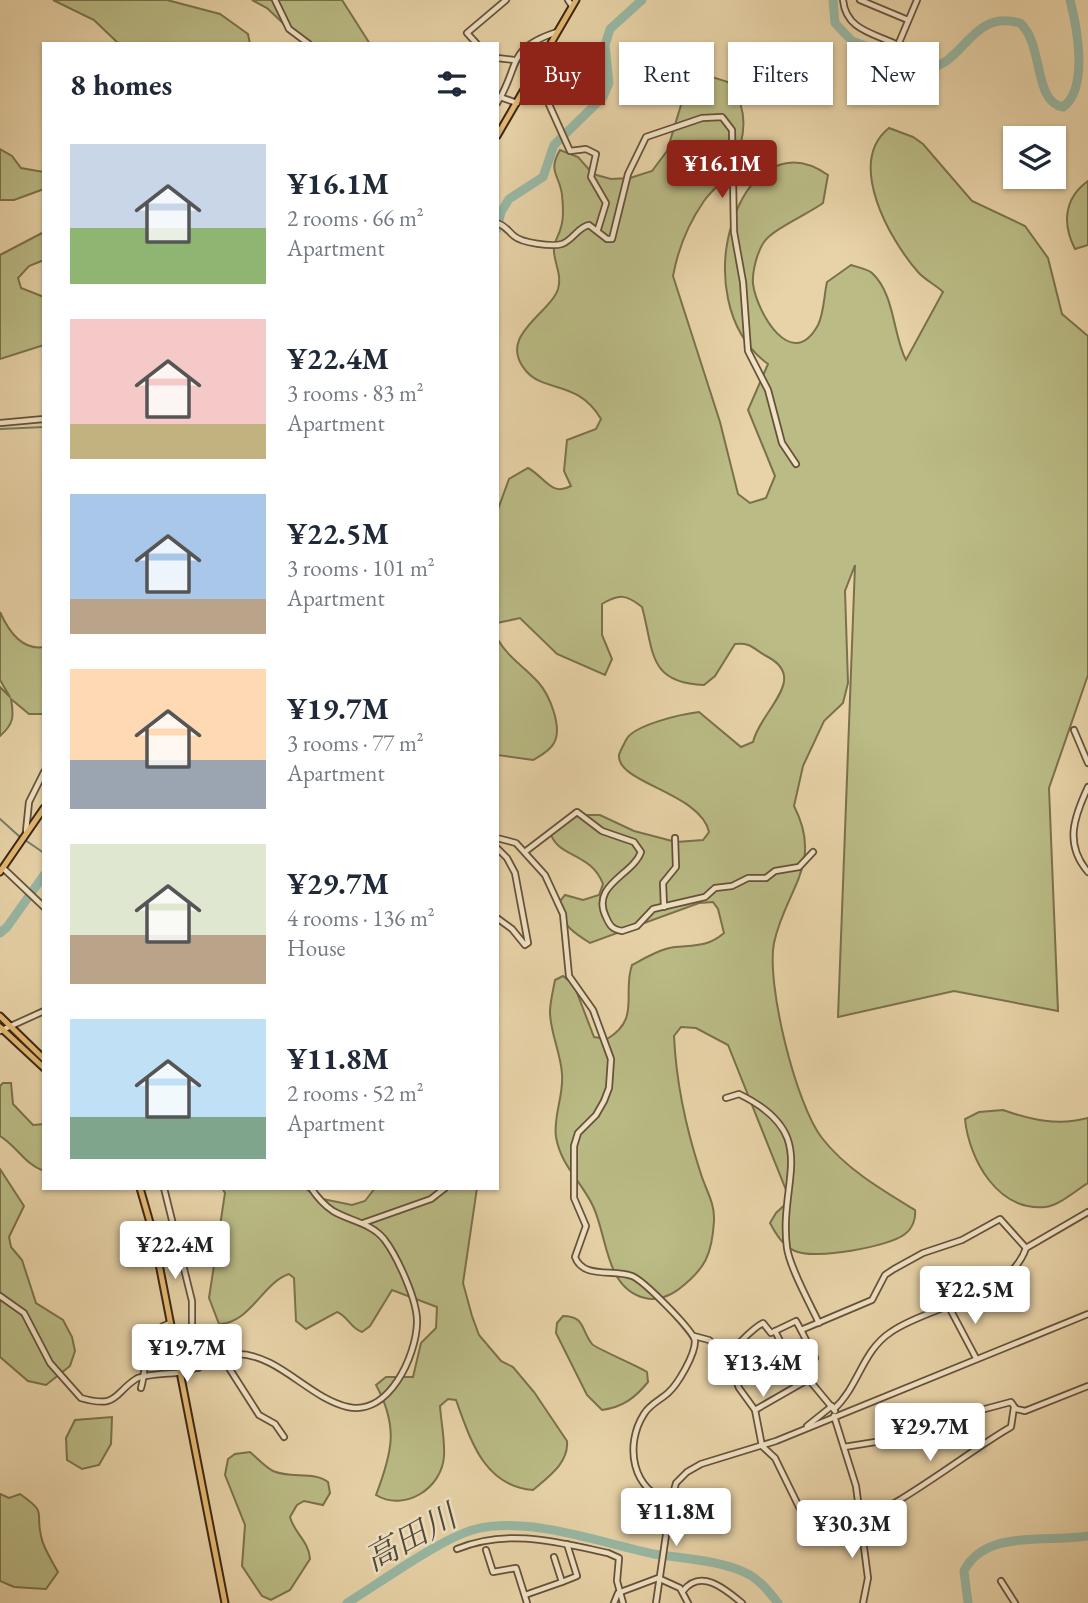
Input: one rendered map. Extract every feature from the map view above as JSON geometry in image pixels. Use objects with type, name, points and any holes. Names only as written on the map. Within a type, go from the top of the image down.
[{"type":"main road","points":[[499,133],[558,32],[572,2]]},
{"type":"main road","points":[[1,870],[42,811]]},
{"type":"main road","points":[[0,1016],[42,1057]]},
{"type":"main road","points":[[1,1029],[42,1066]]},
{"type":"main road","points":[[140,1190],[225,1603]]},
{"type":"street","points":[[275,0],[289,29],[306,42]]},
{"type":"street","points":[[475,42],[467,33],[506,0]]},
{"type":"street","points":[[843,0],[844,15],[850,23],[898,45],[916,0]]},
{"type":"street","points":[[860,0],[908,20]]},
{"type":"street","points":[[558,32],[538,39],[518,52],[499,100],[518,100],[534,92],[545,99],[570,151],[593,151],[597,157],[592,177],[606,202],[597,229]]},
{"type":"street","points":[[499,58],[514,60]]},
{"type":"street","points":[[499,223],[507,226],[518,239],[546,246],[564,243],[583,226],[597,229],[607,239],[612,239],[628,174],[646,137],[702,118],[716,116],[730,124],[736,193],[734,232],[743,282],[748,351],[768,390],[773,419],[782,443],[796,464]]},
{"type":"street","points":[[0,423],[42,419]]},
{"type":"street","points":[[1074,730],[1088,763]]},
{"type":"street","points":[[26,831],[29,802],[42,776]]},
{"type":"street","points":[[1088,787],[1074,821],[1073,838],[1074,851],[1088,872]]},
{"type":"street","points":[[526,851],[577,812],[602,831],[634,842],[641,852],[639,858],[616,876],[603,899],[601,909],[611,927],[629,931],[649,911],[705,897],[715,888],[732,886],[748,878],[766,878],[775,871],[799,867],[813,852]]},
{"type":"street","points":[[664,907],[663,883],[676,867],[675,838]]},
{"type":"street","points":[[499,839],[516,843],[526,851],[545,875],[557,898],[563,914],[569,976],[593,1010],[611,1059],[609,1088],[604,1101],[596,1115],[578,1133],[574,1146],[574,1198],[586,1226],[575,1257],[581,1268],[623,1274],[642,1282],[694,1336],[709,1340],[726,1354],[739,1388],[755,1410],[762,1446],[775,1458],[800,1509],[860,1519],[889,1506],[1011,1427],[1014,1407]]},
{"type":"street","points":[[499,850],[513,867],[528,943],[524,945],[512,929],[499,919]]},
{"type":"street","points":[[1,870],[42,906]]},
{"type":"street","points":[[1,1029],[42,1012]]},
{"type":"street","points":[[726,1098],[739,1094],[759,1105],[775,1116],[790,1139],[792,1159],[788,1250],[819,1323]]},
{"type":"street","points":[[165,1190],[192,1301],[192,1339],[198,1369]]},
{"type":"street","points":[[0,1296],[24,1313],[50,1363],[81,1398],[111,1400],[118,1397],[136,1379],[144,1376],[180,1373],[198,1369],[222,1357],[247,1354],[349,1408],[360,1408],[388,1396],[415,1333],[415,1304],[384,1240],[362,1223],[335,1212],[313,1190]]},
{"type":"street","points":[[362,1223],[431,1199],[442,1190]]},
{"type":"street","points":[[804,1429],[834,1411],[852,1389],[869,1354],[880,1339],[906,1323],[949,1307],[996,1283],[1023,1256],[1026,1248],[1088,1212]]},
{"type":"street","points":[[800,1330],[872,1300],[885,1275],[908,1260],[962,1240],[1000,1219],[1026,1248]]},
{"type":"street","points":[[949,1307],[976,1358]]},
{"type":"street","points":[[656,1603],[657,1578],[671,1501],[676,1483],[687,1472],[701,1464],[762,1446],[804,1429],[834,1411],[1088,1314]]},
{"type":"street","points":[[726,1354],[741,1343],[752,1329],[763,1323],[771,1333],[796,1321],[815,1358],[801,1369]]},
{"type":"street","points":[[141,1388],[146,1347],[158,1328],[170,1324]]},
{"type":"street","points":[[775,1331],[785,1352],[834,1411],[854,1473],[868,1578],[863,1603]]},
{"type":"street","points":[[671,1501],[648,1492],[641,1483],[634,1452],[635,1435],[645,1411],[670,1391],[694,1349],[694,1336]]},
{"type":"street","points":[[222,1357],[259,1415],[275,1424],[284,1437]]},
{"type":"street","points":[[755,1410],[809,1379]]},
{"type":"street","points":[[844,1447],[913,1436],[992,1405],[1008,1402],[1025,1411],[1088,1385]]},
{"type":"street","points":[[457,1549],[472,1543],[526,1536],[619,1558],[618,1593],[614,1603]]},
{"type":"street","points":[[525,1595],[577,1576],[567,1544]]},
{"type":"street","points":[[486,1550],[491,1572],[516,1568],[527,1603]]},
{"type":"street","points":[[554,1557],[562,1583]]},
{"type":"street","points":[[618,1593],[657,1578],[680,1588],[688,1603]]},
{"type":"street","points":[[683,1592],[694,1581],[703,1579],[724,1588],[742,1603]]},
{"type":"street","points":[[1001,1581],[1015,1603]]},
{"type":"street","points":[[618,1593],[623,1603]]},
{"type":"green space","points":[[53,0],[167,0],[220,14],[248,34],[250,42],[117,42],[94,20]]},
{"type":"green space","points":[[252,0],[342,0],[369,42],[303,42],[267,8]]},
{"type":"green space","points":[[714,78],[728,82],[728,105],[741,105],[743,115],[743,134],[738,152],[723,180],[704,201],[688,228],[673,276],[720,422],[738,494],[750,503],[766,498],[775,476],[748,410],[768,364],[742,335],[728,299],[725,260],[732,222],[748,191],[770,169],[797,163],[828,175],[823,203],[769,237],[761,246],[757,257],[753,279],[756,296],[768,322],[777,333],[787,341],[797,343],[808,338],[820,320],[827,282],[851,265],[865,269],[880,282],[906,360],[943,292],[924,278],[907,258],[876,200],[871,160],[877,143],[889,128],[923,144],[972,201],[1025,226],[1048,258],[1062,314],[1088,336],[1088,675],[1049,788],[1058,1011],[954,991],[838,1017],[855,565],[845,591],[848,683],[843,703],[824,721],[803,766],[794,806],[802,826],[804,861],[774,943],[774,986],[793,1073],[812,1122],[842,1160],[915,1210],[914,1220],[905,1234],[868,1247],[818,1254],[795,1251],[786,1246],[770,1223],[790,1200],[728,1045],[696,1028],[681,1027],[674,1036],[679,1087],[690,1138],[713,1208],[713,1233],[706,1260],[695,1275],[672,1294],[650,1299],[632,1292],[622,1284],[615,1273],[593,1206],[562,1156],[556,1137],[562,1074],[550,1012],[555,980],[563,976],[574,985],[594,1037],[607,1039],[624,1023],[632,965],[664,950],[706,943],[724,933],[718,909],[713,902],[699,903],[590,943],[569,928],[557,905],[565,895],[583,900],[599,895],[603,884],[591,866],[560,847],[550,832],[579,815],[600,815],[634,831],[676,842],[703,840],[709,832],[703,819],[691,807],[631,773],[622,765],[619,755],[622,748],[630,735],[648,725],[699,712],[741,747],[753,742],[757,730],[778,696],[784,675],[779,666],[768,657],[749,645],[735,644],[715,676],[704,685],[685,683],[672,678],[662,671],[656,661],[642,607],[622,597],[602,604],[602,635],[612,659],[605,675],[557,654],[520,618],[499,623],[499,506],[509,479],[528,468],[553,488],[564,489],[571,486],[564,471],[567,440],[596,429],[601,419],[582,398],[534,378],[518,358],[517,347],[521,336],[553,298],[559,284],[554,248],[562,223],[563,207],[561,188],[554,169],[556,157],[560,150],[578,157],[593,174],[611,179],[630,178],[652,171],[667,151],[681,105],[714,105]]},
{"type":"green space","points":[[0,149],[12,156],[21,168],[42,172],[42,190],[14,200],[0,200]]},
{"type":"green space","points":[[1088,181],[1088,245],[1075,249],[1068,230],[1068,212],[1074,195]]},
{"type":"green space","points":[[42,233],[42,261],[29,266],[18,278],[21,288],[42,296],[42,346],[0,359],[0,255]]},
{"type":"green space","points":[[0,612],[16,638],[29,646],[42,647],[42,714],[29,714],[11,699],[12,719],[0,736],[0,687],[10,697],[0,680]]},
{"type":"green space","points":[[499,641],[542,687],[556,720],[554,743],[533,760],[499,755]]},
{"type":"green space","points":[[3,1083],[11,1083],[13,1104],[33,1125],[42,1124],[42,1170],[31,1164],[0,1136],[0,1086]]},
{"type":"green space","points":[[1003,1110],[1045,1121],[1066,1122],[1088,1118],[1088,1183],[1062,1201],[1045,1207],[1028,1206],[1013,1201],[1000,1191],[988,1180],[979,1165],[972,1150],[965,1119],[979,1112]]},
{"type":"green space","points":[[0,1169],[24,1206],[9,1237],[11,1247],[22,1260],[36,1303],[63,1320],[72,1337],[75,1351],[70,1366],[46,1385],[28,1381],[0,1357]]},
{"type":"green space","points":[[223,1190],[308,1190],[318,1198],[352,1205],[365,1201],[373,1190],[477,1190],[463,1283],[479,1335],[501,1361],[513,1367],[534,1392],[567,1441],[565,1456],[551,1475],[533,1490],[516,1487],[502,1480],[482,1459],[467,1431],[456,1400],[448,1399],[440,1406],[444,1456],[442,1468],[436,1478],[420,1494],[409,1499],[387,1500],[376,1495],[391,1440],[388,1414],[376,1385],[386,1377],[413,1377],[421,1343],[436,1328],[437,1307],[392,1290],[370,1326],[362,1332],[337,1312],[306,1329],[296,1321],[294,1278],[289,1274],[271,1285],[240,1317],[219,1324],[209,1298],[225,1193]]},
{"type":"green space","points":[[563,1316],[579,1321],[588,1339],[595,1346],[647,1372],[648,1382],[628,1401],[602,1410],[587,1395],[556,1333],[557,1323]]},
{"type":"green space","points":[[112,1417],[111,1444],[99,1465],[82,1469],[67,1460],[66,1438],[75,1420]]},
{"type":"green space","points":[[250,1452],[273,1471],[309,1476],[328,1482],[330,1493],[323,1505],[304,1501],[297,1505],[290,1517],[307,1547],[310,1559],[290,1590],[271,1600],[262,1596],[242,1566],[245,1525],[225,1475],[228,1459],[235,1454]]},
{"type":"green space","points":[[0,1494],[9,1498],[20,1494],[34,1505],[39,1513],[42,1541],[58,1572],[46,1589],[14,1587],[0,1581]]},
{"type":"waterway","points":[[499,220],[509,199],[543,177],[554,145],[603,97],[609,83],[605,45],[610,29],[642,0]]},
{"type":"waterway","points":[[833,0],[835,23],[852,41],[926,69],[951,58],[979,30],[990,24],[1003,21],[1020,23],[1033,44],[1047,95],[1054,103],[1063,107],[1071,99],[1076,87],[1079,58],[1070,0]]},
{"type":"waterway","points":[[0,429],[42,427]]},
{"type":"waterway","points":[[0,819],[20,837]]},
{"type":"waterway","points":[[25,840],[42,852]]},
{"type":"waterway","points":[[0,933],[42,878]]},
{"type":"waterway","name":"高田川","points":[[347,1603],[446,1542],[476,1529],[497,1526],[565,1532],[654,1554],[737,1569],[752,1577],[778,1603]]},
{"type":"waterway","name":"高田川","points":[[968,1603],[964,1571],[974,1557],[987,1548],[1020,1540],[1088,1536]]}]
